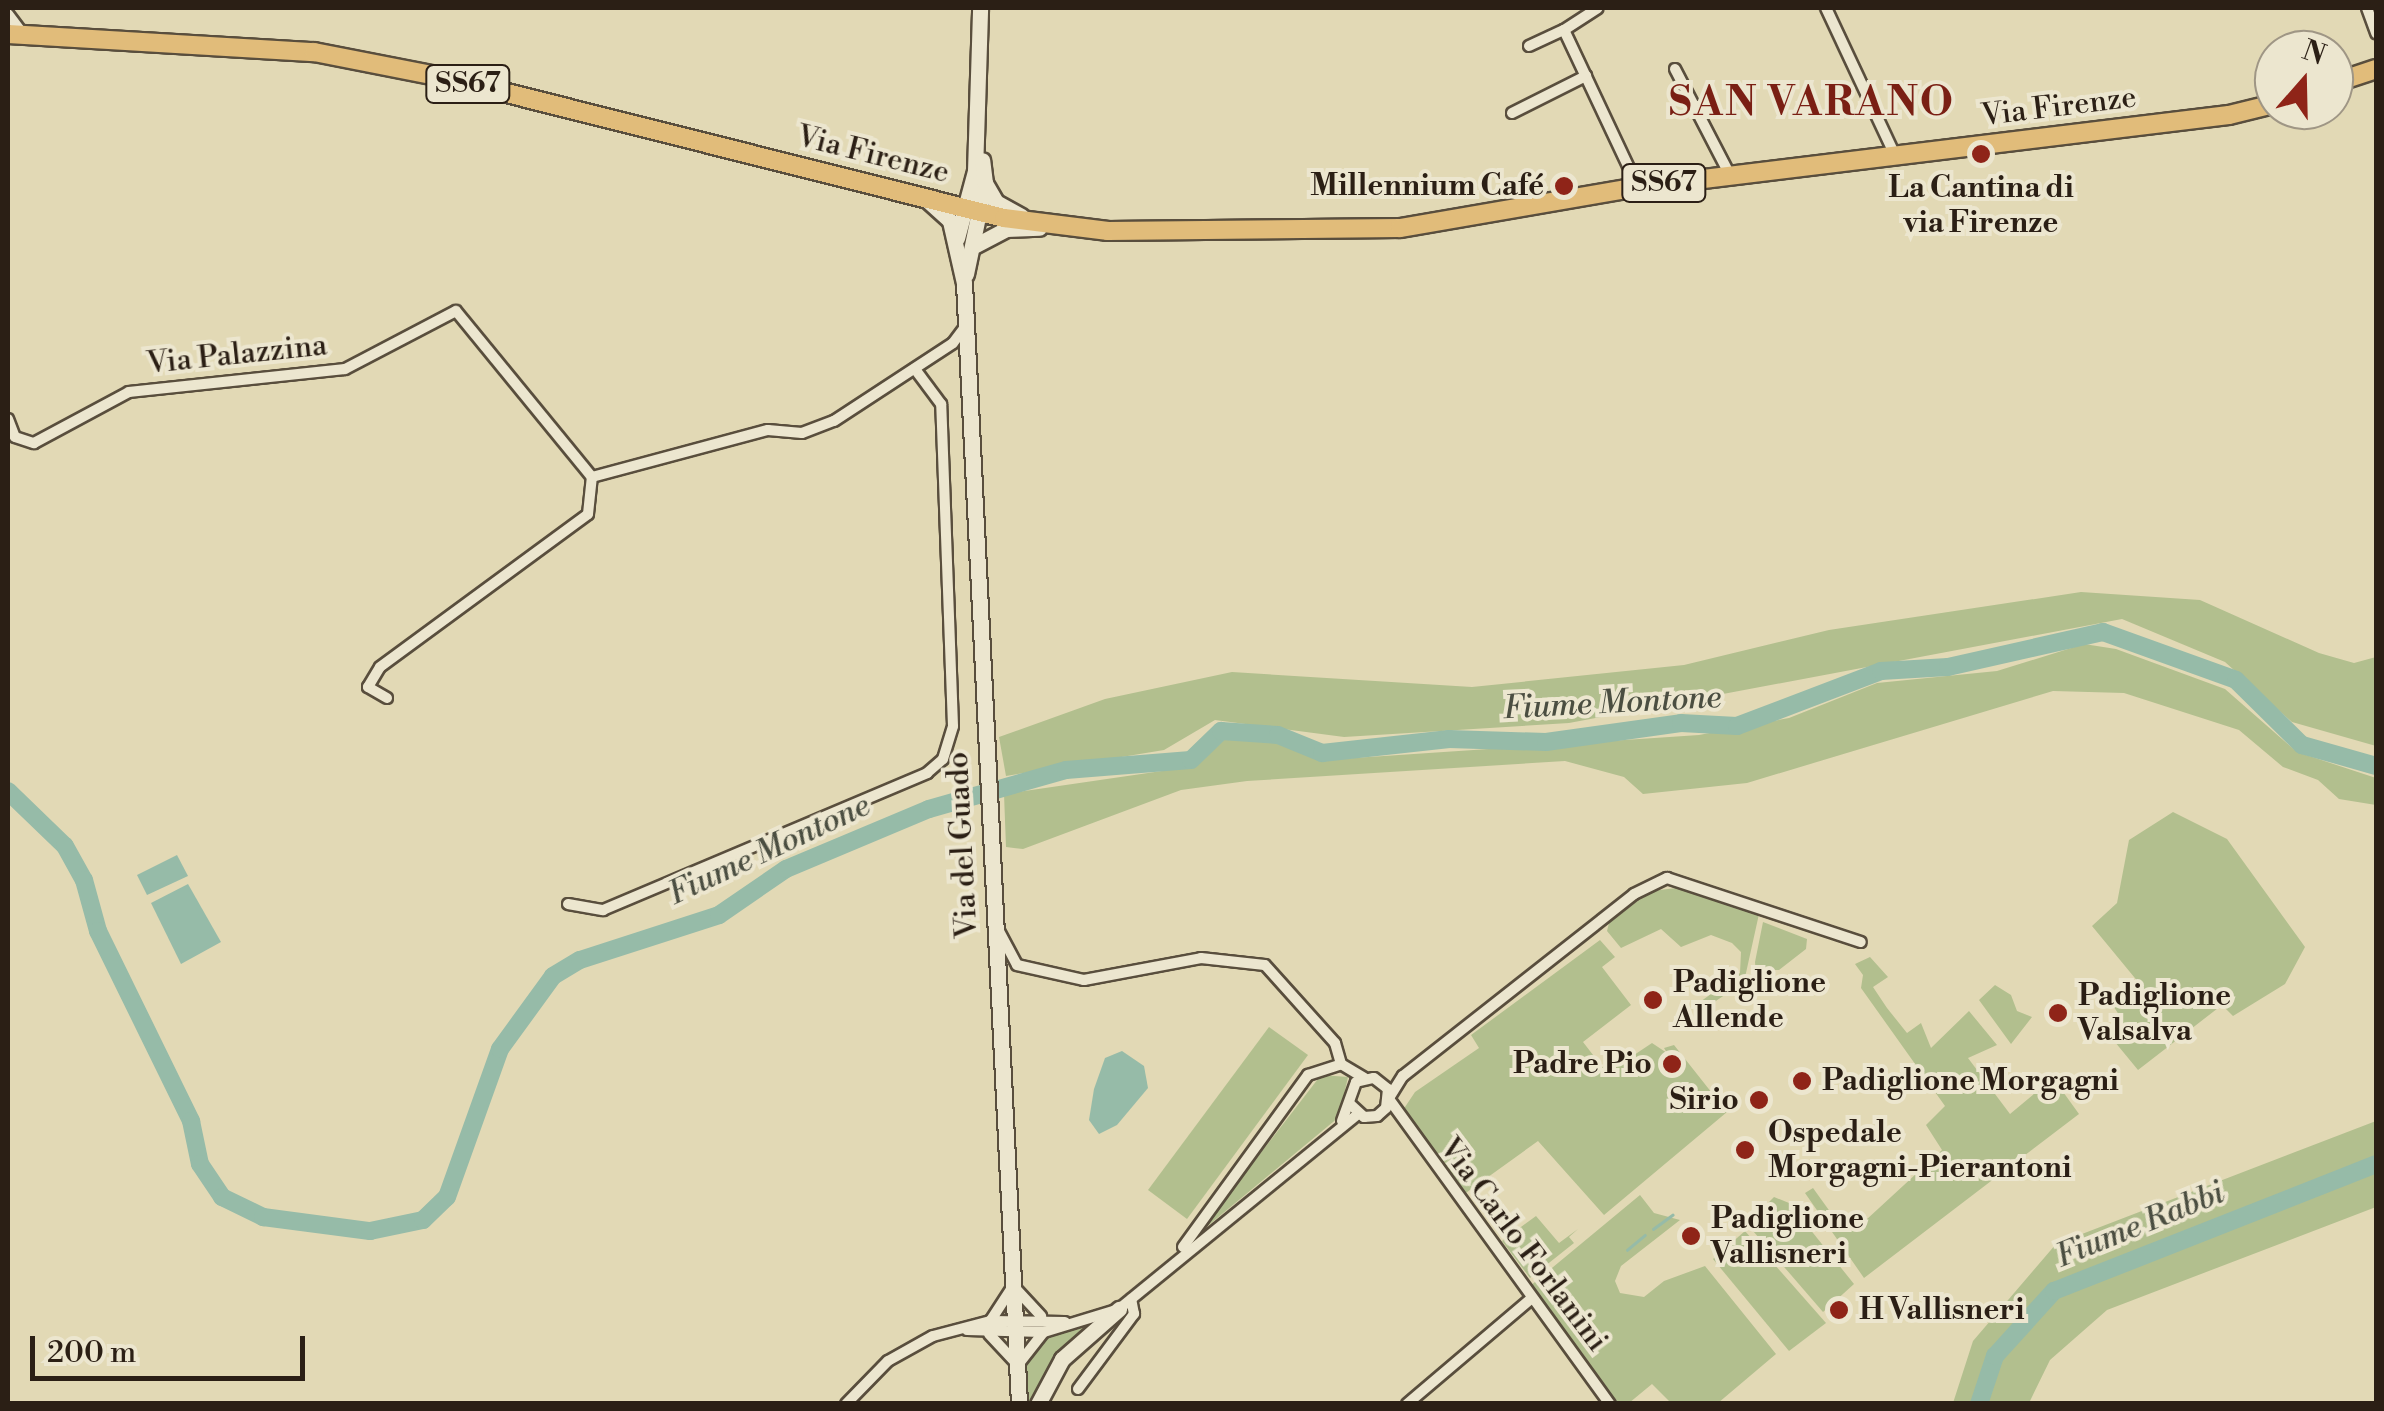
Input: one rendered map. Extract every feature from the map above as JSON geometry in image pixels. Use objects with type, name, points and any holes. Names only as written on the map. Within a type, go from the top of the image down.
[{"type":"main road","name":"Via Firenze","points":[[16,34],[314,52],[1052,228],[1400,228],[1638,186],[2254,109]]},
{"type":"street","points":[[973,210],[978,183],[980,8]]},
{"type":"street","points":[[1826,8],[1894,154]]},
{"type":"street","points":[[2367,8],[2376,32]]},
{"type":"street","points":[[1530,46],[1602,9]]},
{"type":"street","points":[[8,14],[16,34]]},
{"type":"street","points":[[1564,30],[1638,186]]},
{"type":"street","points":[[1675,68],[1730,175]]},
{"type":"street","points":[[1512,112],[1586,76]]},
{"type":"street","points":[[920,194],[978,183]]},
{"type":"street","points":[[978,183],[1009,212],[1052,228]]},
{"type":"street","name":"Via del Guado","points":[[920,194],[942,210],[957,238],[964,282],[1019,1404]]},
{"type":"street","name":"Via del Guado","points":[[957,238],[973,210]]},
{"type":"street","name":"Via del Guado","points":[[964,282],[976,246],[973,210]]},
{"type":"street","points":[[976,246],[1006,229],[1052,228]]},
{"type":"street","name":"Via Palazzina","points":[[8,419],[15,437],[34,444],[129,392],[345,370],[456,310],[592,476]]},
{"type":"street","points":[[388,698],[368,687],[380,667],[588,514],[592,476],[768,430],[802,434],[834,421],[916,369],[964,328]]},
{"type":"street","name":"Via del Guado","points":[[568,904],[603,910],[927,774],[943,758],[953,726],[941,404],[916,369]]},
{"type":"street","points":[[1354,1109],[1377,1116],[1399,1082],[1634,894],[1666,878],[1861,942]]},
{"type":"street","points":[[995,923],[1017,965],[1084,980],[1201,958],[1265,964],[1335,1043],[1345,1066],[1308,1074],[1174,1260]]},
{"type":"street","name":"Via Carlo Forlanini","points":[[1345,1066],[1387,1098],[1396,1116],[1610,1404]]},
{"type":"street","points":[[1038,1404],[1062,1359],[1174,1260],[1339,1125],[1354,1109],[1360,1080]]},
{"type":"street","points":[[988,1327],[1013,1284],[1026,1306],[1045,1319]]},
{"type":"street","points":[[1407,1404],[1532,1298]]},
{"type":"street","points":[[1018,1371],[1026,1347],[1044,1332],[1125,1304]]},
{"type":"street","points":[[1078,1388],[1134,1314],[1125,1304]]},
{"type":"street","points":[[846,1404],[888,1361],[932,1336],[1045,1319],[1068,1323]]},
{"type":"street","points":[[1015,1326],[1044,1332]]},
{"type":"street","points":[[988,1327],[1006,1348],[1018,1371]]},
{"type":"shaded area","points":[[2081,592],[2200,600],[2319,653],[2354,663],[2376,657],[2376,746],[2292,722],[2225,662],[2122,619],[1569,723],[1344,737],[1215,720],[1164,750],[1006,776],[999,737],[1105,699],[1232,672],[1472,687],[1684,665],[1829,630]]},
{"type":"shaded area","points":[[2084,644],[2116,649],[2225,689],[2297,752],[2376,778],[2376,805],[2339,799],[2318,780],[2283,767],[2239,730],[2124,693],[2053,691],[1747,783],[1643,794],[1624,777],[1565,761],[1247,781],[1181,790],[1023,849],[1006,847],[1004,794],[1196,766],[1225,739],[1279,743],[1324,760],[1699,735],[1789,718],[1877,683],[1997,671]]},
{"type":"shaded area","points":[[2173,812],[2227,839],[2305,947],[2285,984],[2233,1016],[2222,1005],[2138,1070],[2110,1036],[2121,1018],[2112,1004],[2139,983],[2092,926],[2117,903],[2129,840]]},
{"type":"shaded area","points":[[177,855],[188,876],[147,895],[137,875]]},
{"type":"shaded area","points":[[188,884],[221,942],[181,964],[151,903]]},
{"type":"shaded area","points":[[1685,887],[1759,914],[1744,982],[1698,1013],[1693,1007],[1740,973],[1741,952],[1732,943],[1711,935],[1681,947],[1661,929],[1621,948],[1607,931],[1609,923],[1651,891]]},
{"type":"shaded area","points":[[1763,922],[1807,939],[1806,949],[1779,970],[1765,970],[1765,980],[1756,976],[1755,962]]},
{"type":"shaded area","points":[[1600,940],[1615,957],[1602,967],[1631,1005],[1583,1042],[1607,1073],[1652,1043],[1667,1053],[1664,1048],[1674,1045],[1727,1112],[1604,1215],[1538,1141],[1463,1195],[1401,1113],[1415,1092],[1479,1048],[1471,1035]]},
{"type":"shaded area","points":[[1870,957],[1888,977],[1873,987],[1887,1008],[1907,1033],[1921,1023],[1931,1048],[1969,1011],[1997,1045],[1968,1058],[2010,1114],[2053,1078],[2079,1114],[1864,1278],[1805,1193],[1813,1188],[1836,1220],[1846,1212],[1856,1225],[1866,1220],[1942,1150],[1926,1125],[1945,1106],[1861,988],[1863,975],[1855,964]]},
{"type":"shaded area","points":[[1995,985],[2011,995],[2017,1011],[2032,1017],[2011,1044],[1979,1000]]},
{"type":"shaded area","points":[[1269,1027],[1308,1055],[1187,1219],[1148,1190]]},
{"type":"shaded area","points":[[1122,1051],[1144,1066],[1148,1088],[1117,1125],[1099,1134],[1089,1120],[1094,1089],[1105,1058]]},
{"type":"shaded area","points":[[1321,1075],[1348,1077],[1339,1117],[1198,1234]]},
{"type":"shaded area","points":[[2376,1121],[2376,1207],[2107,1310],[2050,1360],[2029,1403],[1953,1403],[1973,1341],[2056,1244]]},
{"type":"shaded area","points":[[1640,1195],[1654,1213],[1680,1220],[1621,1266],[1615,1281],[1620,1293],[1644,1297],[1664,1281],[1705,1266],[1776,1354],[1718,1403],[1671,1403],[1652,1384],[1629,1403],[1616,1403],[1529,1287]]},
{"type":"shaded area","points":[[1774,1197],[1789,1203],[1854,1284],[1823,1312],[1747,1224]]},
{"type":"shaded area","points":[[1536,1216],[1559,1243],[1578,1229],[1569,1237],[1574,1243],[1530,1278],[1502,1241]]},
{"type":"shaded area","points":[[1745,1231],[1826,1323],[1789,1351],[1713,1259]]},
{"type":"shaded area","points":[[1097,1323],[1059,1356],[1033,1403],[1026,1403],[1026,1365],[1037,1341]]},
{"type":"waterway","name":"Fiume Montone","points":[[8,791],[65,846],[84,880],[98,931],[191,1121],[200,1164],[222,1197],[263,1217],[370,1231],[423,1220],[447,1197],[500,1049],[553,976],[580,960],[719,915],[786,869],[929,809],[1066,770],[1191,760],[1221,731],[1278,735],[1322,753],[1449,739],[1546,742],[1681,723],[1737,726],[1881,671],[1948,667],[2103,632],[2236,680],[2302,745],[2376,766]]},
{"type":"waterway","name":"Fiume Rabbi","points":[[1979,1404],[1995,1356],[2054,1291],[2376,1164]]},
{"type":"waterway","points":[[1653,1229],[1672,1215]]},
{"type":"waterway","points":[[1627,1250],[1645,1235]]},
{"type":"place","name":"La Cantina di via Firenze","points":[[1981,154]]},
{"type":"place","name":"Millennium Café","points":[[1564,186]]},
{"type":"place","name":"Padiglione Allende","points":[[1653,1000]]},
{"type":"place","name":"Padiglione Valsalva","points":[[2058,1013]]},
{"type":"place","name":"Padre Pio","points":[[1672,1064]]},
{"type":"place","name":"Padiglione Morgagni","points":[[1802,1081]]},
{"type":"place","name":"Sirio","points":[[1759,1100]]},
{"type":"place","name":"Ospedale Morgagni-Pierantoni","points":[[1745,1150]]},
{"type":"place","name":"Padiglione Vallisneri","points":[[1691,1236]]},
{"type":"place","name":"H Vallisneri","points":[[1839,1310]]},
{"type":"district","name":"SAN VARANO","points":[[1812,103]]}]
